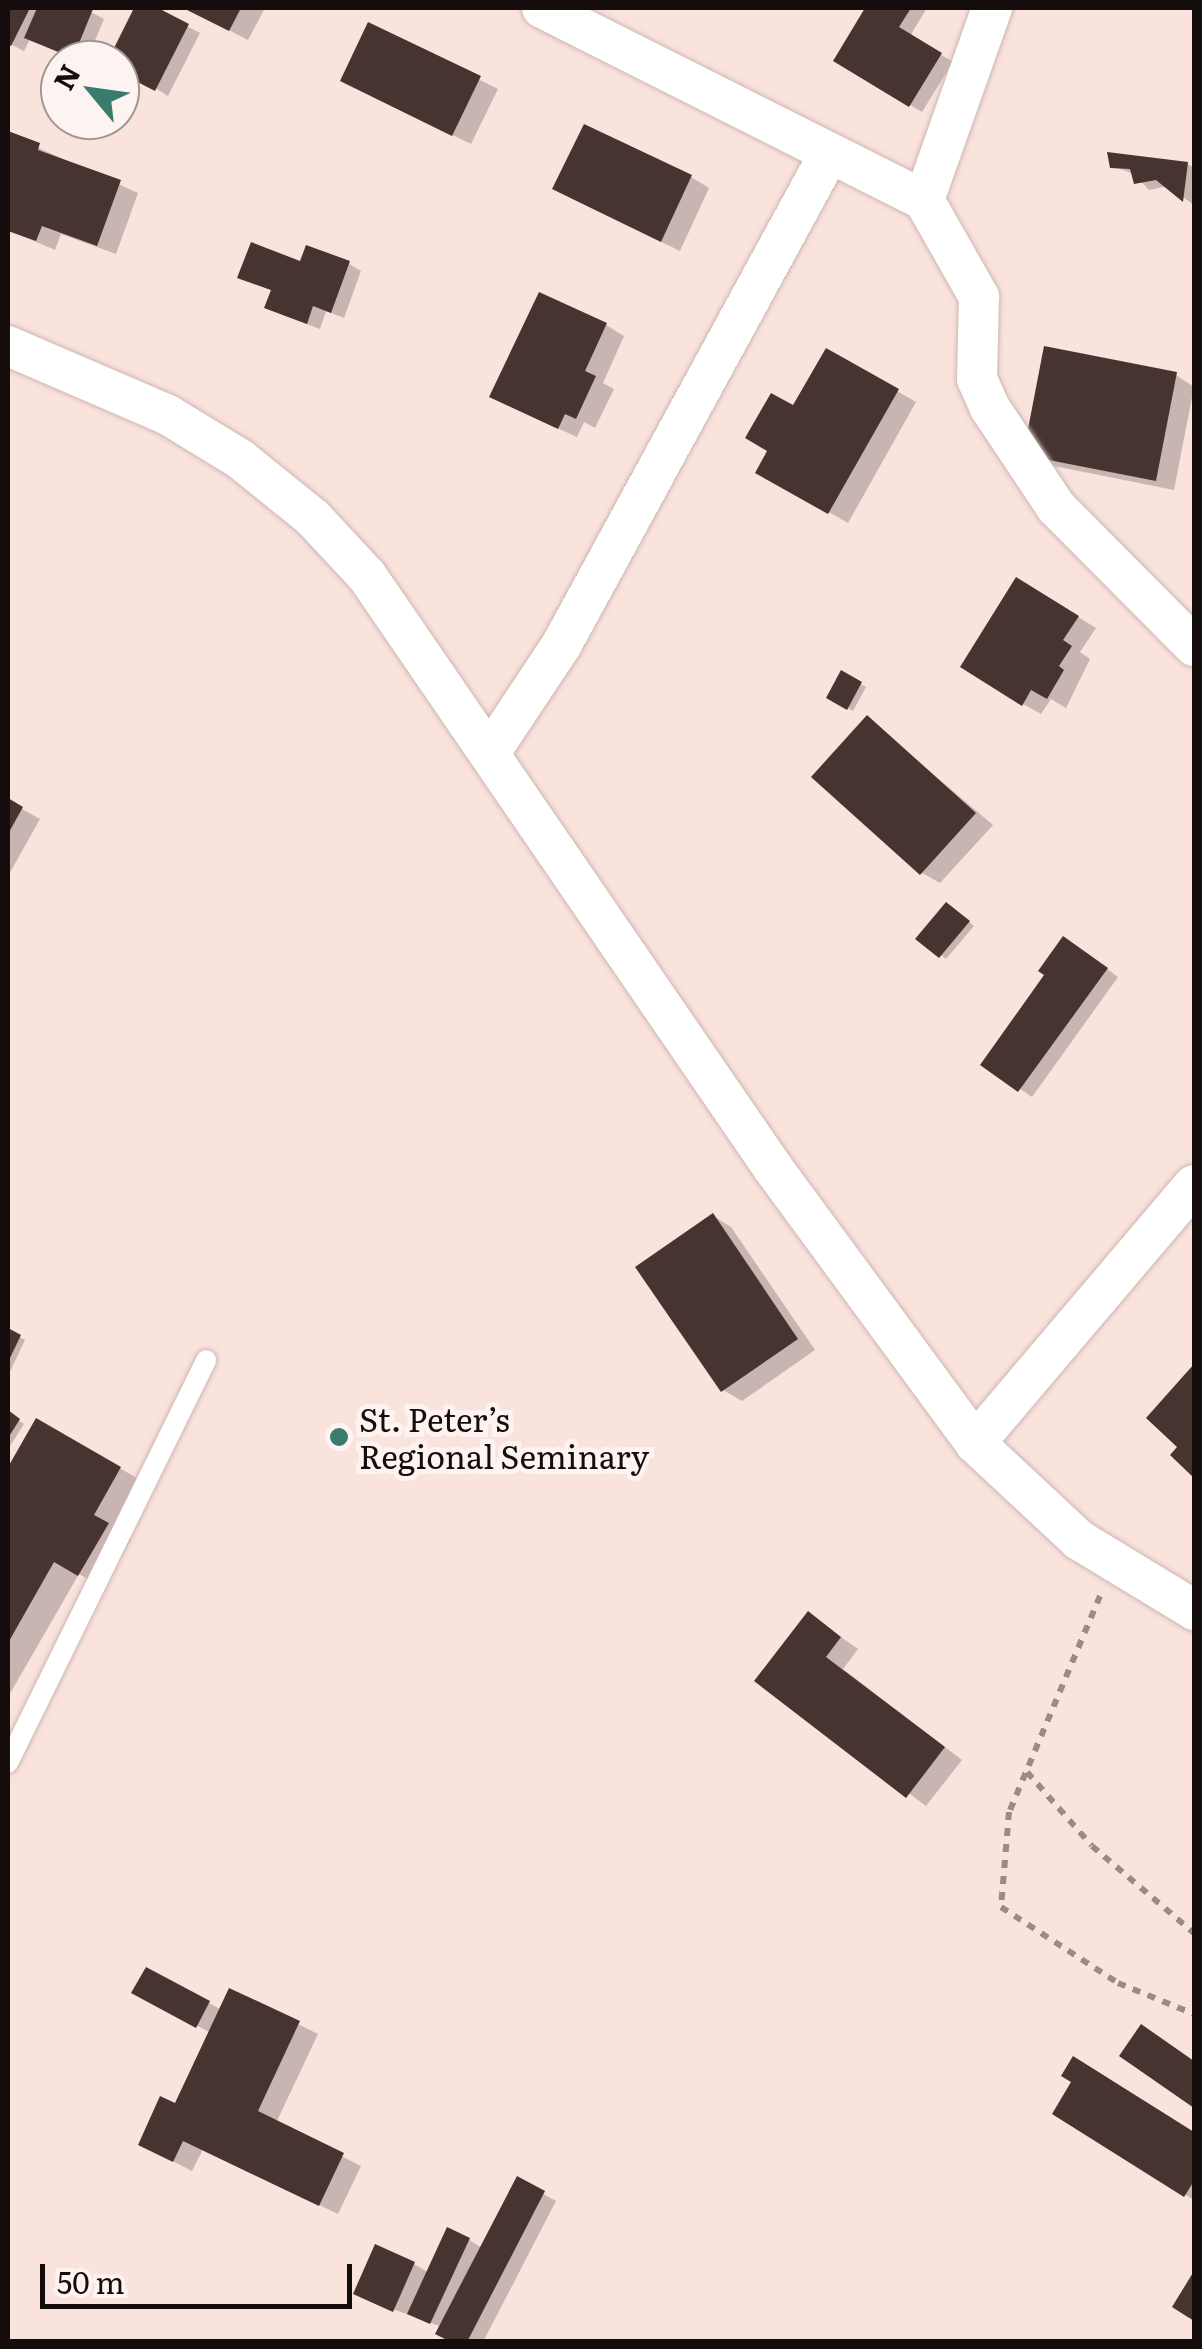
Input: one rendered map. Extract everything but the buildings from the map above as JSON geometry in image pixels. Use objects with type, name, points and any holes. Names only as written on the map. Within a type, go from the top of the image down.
[{"type":"street","points":[[542,8],[828,156],[924,200],[980,297],[977,379],[990,408],[1056,507],[1194,646]]},
{"type":"street","points":[[924,200],[992,8]]},
{"type":"street","points":[[491,751],[562,644],[828,156]]},
{"type":"street","points":[[8,346],[168,415],[240,458],[313,518],[367,576],[491,751],[772,1168],[975,1443],[1079,1540],[1194,1610]]},
{"type":"street","points":[[975,1443],[1194,1184]]},
{"type":"lane","points":[[8,1764],[206,1360]]},
{"type":"path","points":[[1079,1540],[1102,1592],[1010,1812],[1001,1907],[1118,1983],[1194,2014]]},
{"type":"path","points":[[1026,1771],[1092,1846],[1194,1934]]},
{"type":"place","name":"St. Peter’s Regional Seminary","points":[[339,1437]]}]
